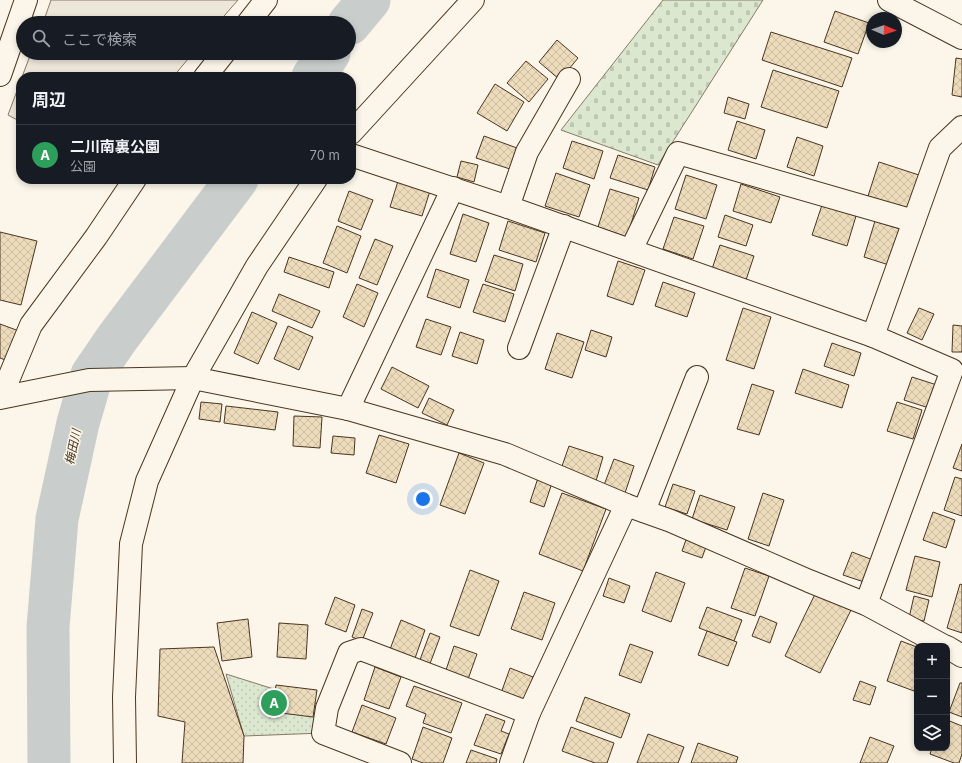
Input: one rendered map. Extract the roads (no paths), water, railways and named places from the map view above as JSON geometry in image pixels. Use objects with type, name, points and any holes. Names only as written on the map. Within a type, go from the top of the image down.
[{"type":"main road","points":[[21,16],[26,0]]},
{"type":"main road","points":[[253,16],[266,0]]},
{"type":"main road","points":[[356,128],[473,0]]},
{"type":"main road","points":[[889,0],[914,5],[962,38]]},
{"type":"main road","points":[[0,76],[16,29]]},
{"type":"main road","points":[[209,72],[218,60]]},
{"type":"main road","points":[[508,206],[527,152],[569,79]]},
{"type":"main road","points":[[874,336],[940,148],[962,127]]},
{"type":"main road","points":[[631,250],[678,153],[914,221]]},
{"type":"main road","points":[[356,157],[508,206],[874,336],[952,370],[866,604]]},
{"type":"main road","points":[[4,397],[31,325],[96,237],[132,184]]},
{"type":"main road","points":[[125,763],[124,697],[131,544],[146,481],[183,379],[313,184]]},
{"type":"main road","points":[[348,409],[453,188]]},
{"type":"main road","points":[[519,348],[564,226]]},
{"type":"main road","points":[[511,763],[530,713],[635,508],[697,377]]},
{"type":"main road","points":[[4,397],[89,380],[183,379],[348,409],[505,454],[635,508],[671,521],[866,604],[938,643]]},
{"type":"main road","points":[[400,763],[323,733],[327,708],[349,653],[361,649],[530,713]]},
{"type":"main road","points":[[950,650],[962,656]]},
{"type":"waterway","name":"梅田川","points":[[356,16],[369,0]]},
{"type":"waterway","name":"梅田川","points":[[316,72],[324,60]]},
{"type":"waterway","name":"梅田川","points":[[49,763],[48,627],[57,519],[78,423],[92,375],[118,337],[233,184]]},
{"type":"place","name":"二川南裏公園","points":[[274,703]]}]
